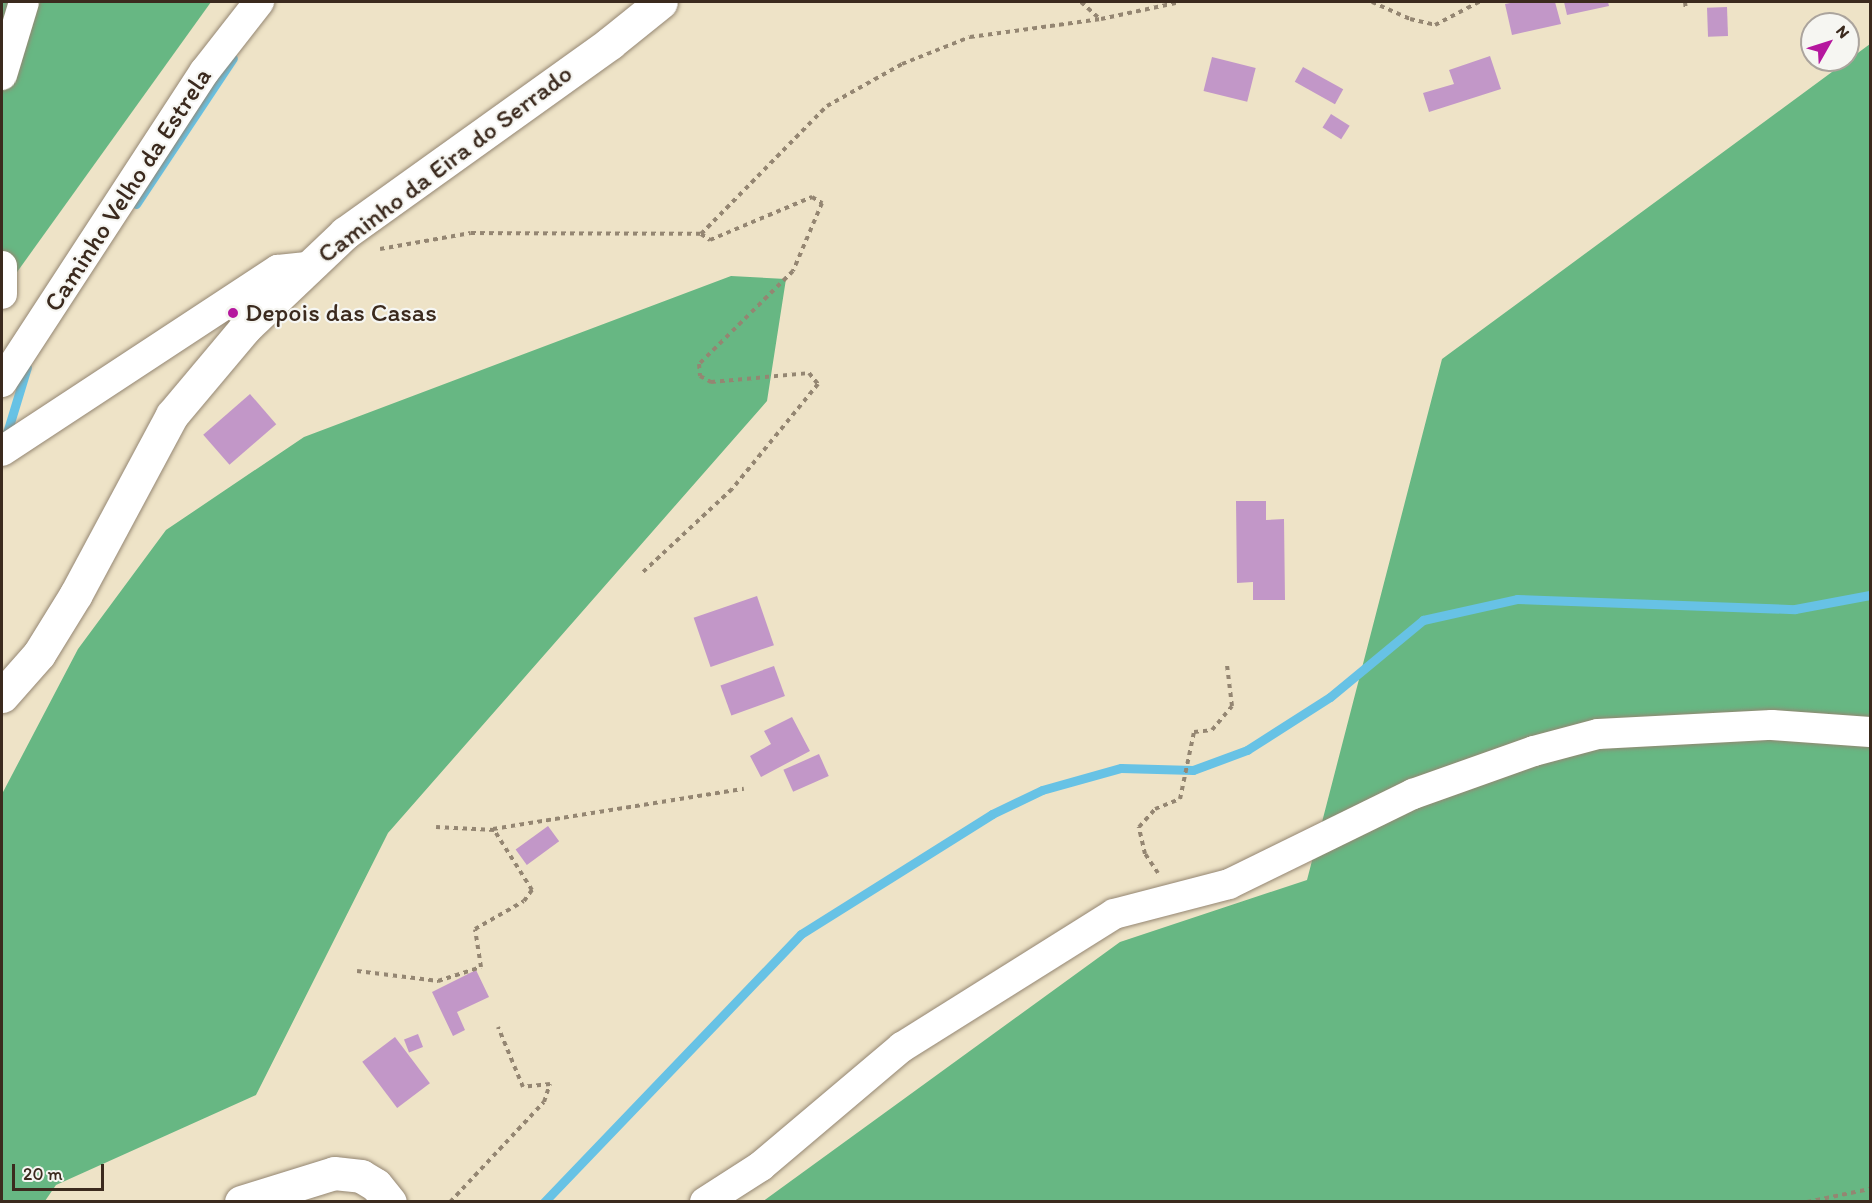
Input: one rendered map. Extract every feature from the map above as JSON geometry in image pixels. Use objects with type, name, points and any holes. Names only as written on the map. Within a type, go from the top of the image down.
[{"type":"main road","name":"Caminho da Eira do Serrado","points":[[2,696],[39,654],[76,594],[172,415],[238,336],[307,267],[345,233],[610,43],[661,2]]},
{"type":"main road","points":[[241,1202],[334,1173],[361,1176],[376,1185],[390,1202]]},
{"type":"lane","points":[[2,75],[24,2]]},
{"type":"lane","name":"Caminho Velho da Estrela","points":[[2,382],[205,71],[258,2]]},
{"type":"lane","points":[[2,266],[2,294]]},
{"type":"lane","points":[[2,451],[278,270],[307,267]]},
{"type":"lane","points":[[705,1202],[761,1166],[902,1047],[1063,942],[1114,914],[1229,884],[1413,794],[1534,751],[1598,734],[1772,725],[1870,732]]},
{"type":"path","points":[[1081,2],[1101,19]]},
{"type":"path","points":[[701,234],[827,106],[902,64],[970,37],[1101,19],[1180,2]]},
{"type":"path","points":[[1372,2],[1410,19],[1435,25],[1479,2]]},
{"type":"path","points":[[1685,2],[1686,10]]},
{"type":"path","points":[[372,251],[471,233],[701,234],[710,240],[812,197],[822,203],[793,271],[699,364],[700,376],[711,382],[809,373],[818,384],[732,489],[642,573]]},
{"type":"path","points":[[1176,898],[1145,854],[1139,827],[1155,809],[1180,799],[1194,732],[1212,730],[1232,706],[1227,665]]},
{"type":"path","points":[[436,827],[490,829],[744,789]]},
{"type":"path","points":[[357,971],[438,981],[481,967],[475,929],[524,901],[532,890],[494,830],[490,829]]},
{"type":"path","points":[[450,1202],[544,1102],[550,1084],[523,1088],[498,1027]]},
{"type":"path","points":[[1807,1202],[1870,1188]]},
{"type":"green space","points":[[2,2],[211,2],[2,293]]},
{"type":"green space","points":[[1870,44],[1870,1201],[762,1202],[1120,942],[1307,880],[1442,359],[1832,72],[1860,72],[1860,51]]},
{"type":"green space","points":[[731,276],[786,279],[767,401],[388,833],[256,1095],[56,1185],[45,1201],[2,1201],[2,794],[78,649],[166,530],[304,437]]},
{"type":"building","points":[[1555,2],[1561,24],[1512,35],[1505,4]]},
{"type":"building","points":[[1564,2],[1608,2],[1609,6],[1567,15]]},
{"type":"building","points":[[1727,7],[1728,36],[1708,37],[1707,8]]},
{"type":"building","points":[[1490,56],[1501,89],[1429,112],[1423,93],[1454,84],[1449,70]]},
{"type":"building","points":[[1212,57],[1256,68],[1247,102],[1204,91]]},
{"type":"building","points":[[1303,67],[1343,89],[1335,104],[1295,82]]},
{"type":"building","points":[[1331,114],[1350,126],[1341,139],[1323,128]]},
{"type":"building","points":[[250,394],[276,424],[229,465],[203,435]]},
{"type":"building","points":[[1236,501],[1266,501],[1266,520],[1284,519],[1285,600],[1253,600],[1253,582],[1237,583]]},
{"type":"building","points":[[757,596],[774,645],[711,667],[694,618]]},
{"type":"building","points":[[774,666],[785,696],[731,716],[720,685]]},
{"type":"building","points":[[792,717],[810,751],[761,777],[750,756],[771,744],[764,731]]},
{"type":"building","points":[[819,754],[829,776],[793,792],[783,770]]},
{"type":"building","points":[[548,826],[559,841],[527,865],[516,850]]},
{"type":"building","points":[[476,970],[489,997],[457,1012],[465,1030],[453,1036],[432,992]]},
{"type":"building","points":[[418,1034],[423,1047],[409,1052],[404,1039]]},
{"type":"building","points":[[395,1037],[430,1083],[397,1108],[362,1062]]},
{"type":"waterway","points":[[136,204],[233,58]]},
{"type":"waterway","points":[[6,436],[27,367]]},
{"type":"waterway","points":[[544,1202],[801,934],[992,814],[1042,790],[1121,768],[1193,770],[1247,750],[1330,697],[1423,620],[1517,599],[1795,609],[1870,595]]},
{"type":"place","name":"Depois das Casas","points":[[233,313]]}]
